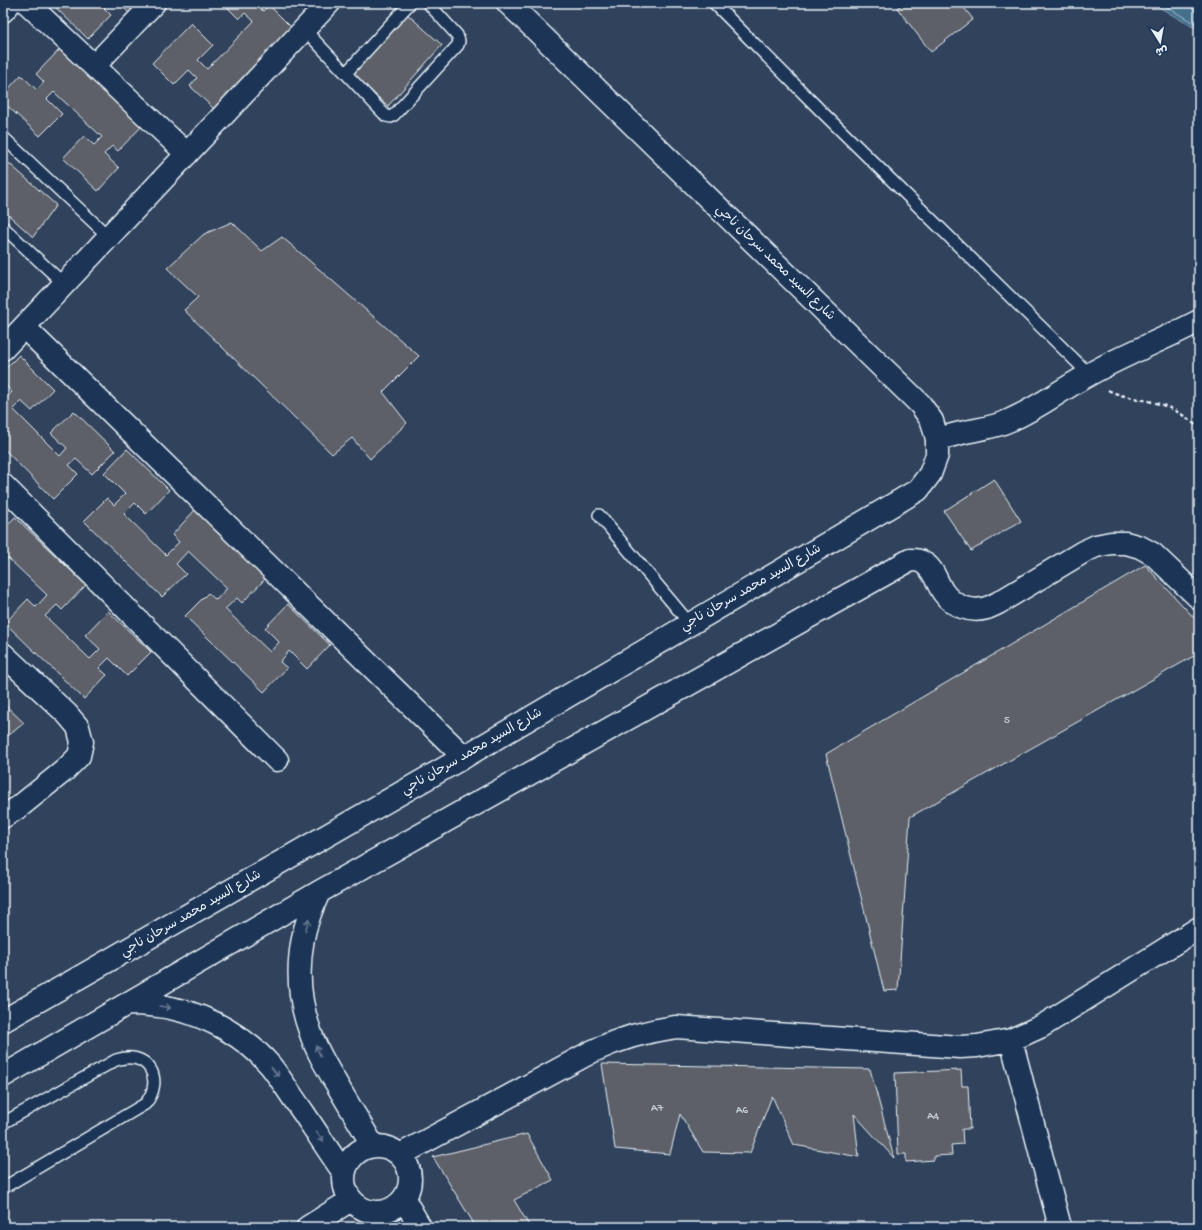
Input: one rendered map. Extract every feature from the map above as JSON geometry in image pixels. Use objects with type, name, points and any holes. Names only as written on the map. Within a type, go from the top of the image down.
[{"type":"street","points":[[3,11],[10,3]]},
{"type":"street","points":[[28,3],[187,154]]},
{"type":"street","points":[[94,66],[154,3]]},
{"type":"street","points":[[3,349],[329,3]]},
{"type":"street","name":"شارع السيد محمد سرحان ناجي","points":[[3,1021],[464,757],[918,490],[930,474],[937,455],[937,439],[932,420],[920,404],[508,3]]},
{"type":"street","points":[[937,439],[984,429],[1007,422],[1031,411],[1089,374],[1131,353],[1172,336],[1199,321]]},
{"type":"street","points":[[24,327],[464,757]]},
{"type":"street","points":[[3,485],[277,760]]},
{"type":"street","points":[[3,1076],[319,892],[910,560],[918,560],[930,568],[943,593],[952,602],[963,608],[975,610],[987,608],[998,603],[1083,552],[1096,546],[1111,543],[1126,543],[1140,547],[1153,554],[1199,598]]},
{"type":"street","points":[[3,654],[71,718],[78,727],[82,742],[78,756],[65,770],[19,807],[3,817]]},
{"type":"street","points":[[319,892],[303,937],[300,960],[300,984],[303,1008],[310,1032],[320,1055],[373,1146]]},
{"type":"street","points":[[400,1155],[593,1051],[621,1039],[648,1031],[676,1027],[960,1047],[977,1046],[1010,1040],[1042,1026],[1199,928]]},
{"type":"street","points":[[127,1004],[152,1005],[176,1009],[200,1016],[222,1027],[239,1038],[255,1051],[282,1081],[344,1173]]},
{"type":"street","points":[[1010,1040],[1060,1227]]},
{"type":"street","points":[[373,1146],[383,1146],[392,1149],[400,1155],[406,1162],[410,1181],[404,1199],[398,1205],[382,1212],[373,1212],[361,1208],[351,1200],[346,1192],[343,1182],[347,1163],[352,1157],[365,1148],[373,1146]]},
{"type":"street","points":[[404,1199],[420,1227]]},
{"type":"street","points":[[308,1227],[351,1200]]},
{"type":"lane","points":[[346,74],[410,3]]},
{"type":"lane","points":[[304,29],[386,116],[391,117],[458,45],[457,35],[428,3]]},
{"type":"lane","points":[[714,3],[821,111],[1089,374]]},
{"type":"lane","points":[[3,137],[109,237]]},
{"type":"lane","points":[[3,227],[64,284]]},
{"type":"lane","points":[[599,515],[690,624]]},
{"type":"lane","points":[[3,1123],[124,1057],[140,1059],[152,1071],[154,1088],[151,1097],[145,1104],[3,1188]]},
{"type":"path","points":[[1089,374],[1106,389],[1116,394],[1156,402],[1182,415],[1199,428]]},
{"type":"water","points":[[1152,3],[1199,3],[1199,28],[1191,26]]},
{"type":"building","points":[[51,3],[109,3],[104,8],[111,15],[88,39]]},
{"type":"building","points":[[119,3],[144,3],[132,16]]},
{"type":"building","points":[[223,3],[255,3],[263,11],[269,5],[294,30],[215,110],[190,86],[197,78],[189,70],[174,85],[152,63],[191,23],[213,45],[198,60],[207,69],[254,21],[245,13],[239,19]]},
{"type":"building","points":[[903,3],[960,3],[973,19],[931,52],[897,8]]},
{"type":"building","points":[[406,13],[442,45],[388,106],[352,74]]},
{"type":"building","points":[[60,49],[142,126],[118,151],[112,146],[104,154],[119,168],[98,191],[63,158],[84,136],[94,145],[102,137],[54,92],[47,99],[62,114],[40,136],[3,102],[3,95],[21,75],[37,90],[44,82],[36,74]]},
{"type":"building","points":[[3,158],[56,205],[33,237],[3,210]]},
{"type":"building","points":[[232,222],[262,251],[282,237],[419,356],[383,392],[407,423],[370,459],[352,438],[332,454],[184,310],[198,297],[167,268],[204,234]]},
{"type":"building","points":[[19,355],[53,389],[32,411],[21,401],[13,409],[60,456],[67,448],[51,433],[74,411],[115,451],[92,474],[76,459],[69,465],[78,474],[53,499],[3,448],[3,399],[4,400],[12,392],[3,383],[3,371]]},
{"type":"building","points":[[127,449],[169,490],[146,514],[135,503],[124,514],[166,555],[179,542],[172,535],[195,510],[266,578],[242,603],[237,598],[225,609],[270,652],[279,642],[265,628],[288,604],[330,645],[307,669],[289,651],[280,662],[287,668],[264,692],[185,616],[208,593],[216,600],[227,588],[188,551],[176,564],[186,574],[162,597],[84,521],[107,498],[114,505],[125,494],[104,473]]},
{"type":"building","points":[[994,479],[1021,521],[971,551],[944,511]]},
{"type":"building","points":[[15,517],[86,585],[62,610],[57,605],[45,616],[90,659],[100,649],[85,635],[108,611],[151,652],[127,676],[109,658],[99,668],[107,675],[84,699],[5,623],[28,599],[36,607],[47,595],[8,558],[3,563],[3,530]]},
{"type":"building","points":[[1145,565],[1199,623],[1199,653],[910,817],[898,990],[884,991],[826,754]]},
{"type":"building","points":[[3,703],[24,723],[3,740]]},
{"type":"building","points":[[602,1064],[870,1069],[894,1158],[854,1114],[859,1157],[794,1145],[772,1096],[750,1153],[703,1152],[680,1114],[670,1154],[615,1149]]},
{"type":"building","points":[[961,1070],[962,1086],[968,1086],[970,1129],[962,1129],[963,1144],[951,1145],[952,1155],[934,1156],[934,1160],[906,1162],[906,1154],[898,1154],[895,1073]]},
{"type":"building","points":[[527,1134],[553,1180],[514,1200],[530,1227],[476,1227],[433,1157]]}]
